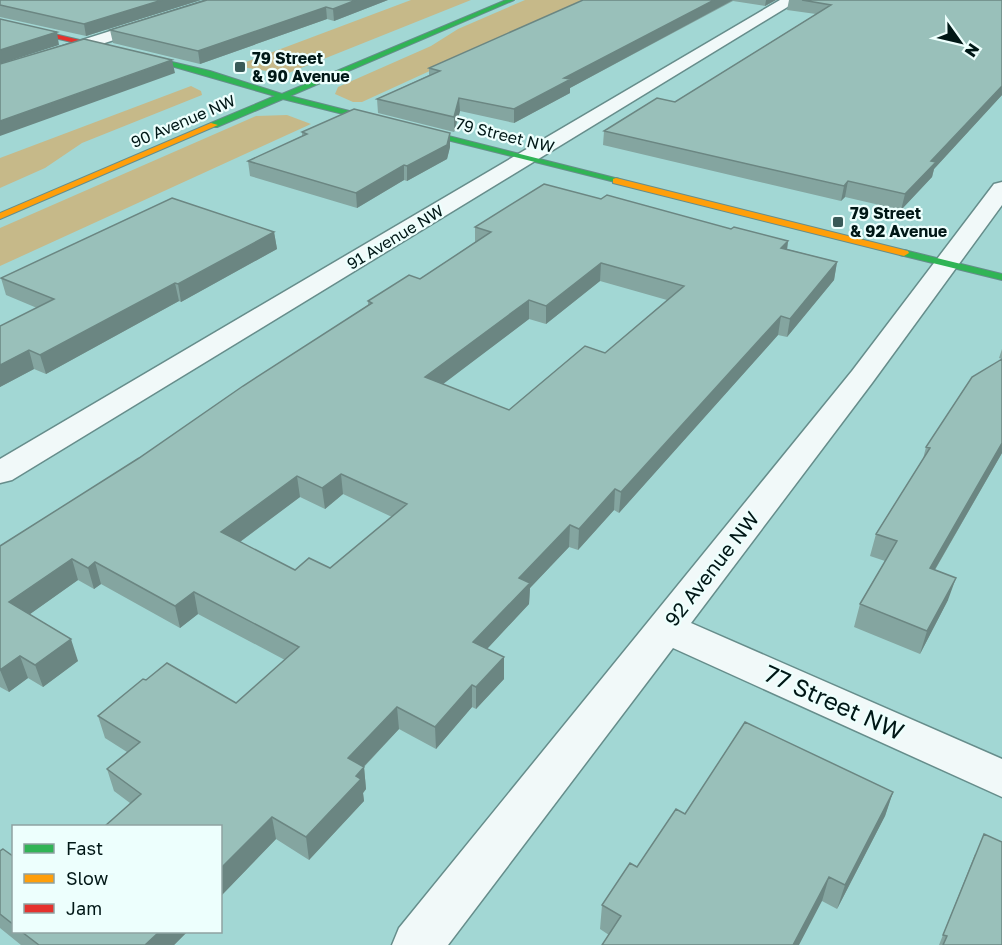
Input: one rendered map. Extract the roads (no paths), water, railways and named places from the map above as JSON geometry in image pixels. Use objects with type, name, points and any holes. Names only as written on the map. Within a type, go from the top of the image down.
[{"type":"street","points":[[0,72],[223,0]]},
{"type":"street","points":[[351,52],[479,0]]},
{"type":"street","name":"90 Avenue NW","points":[[0,216],[511,0]]},
{"type":"street","name":"91 Avenue NW","points":[[0,473],[791,0]]},
{"type":"street","name":"79 Street NW","points":[[0,23],[207,73],[284,96],[1002,277]]},
{"type":"street","name":"90 Avenue NW","points":[[242,97],[279,82]]},
{"type":"street","name":"92 Avenue NW","points":[[417,945],[862,377],[1002,189]]},
{"type":"street","name":"77 Street NW","points":[[665,628],[1002,779]]},
{"type":"place","name":"79 Street & 90 Avenue","points":[[240,67]]},
{"type":"place","name":"79 Street & 92 Avenue","points":[[838,222]]}]
